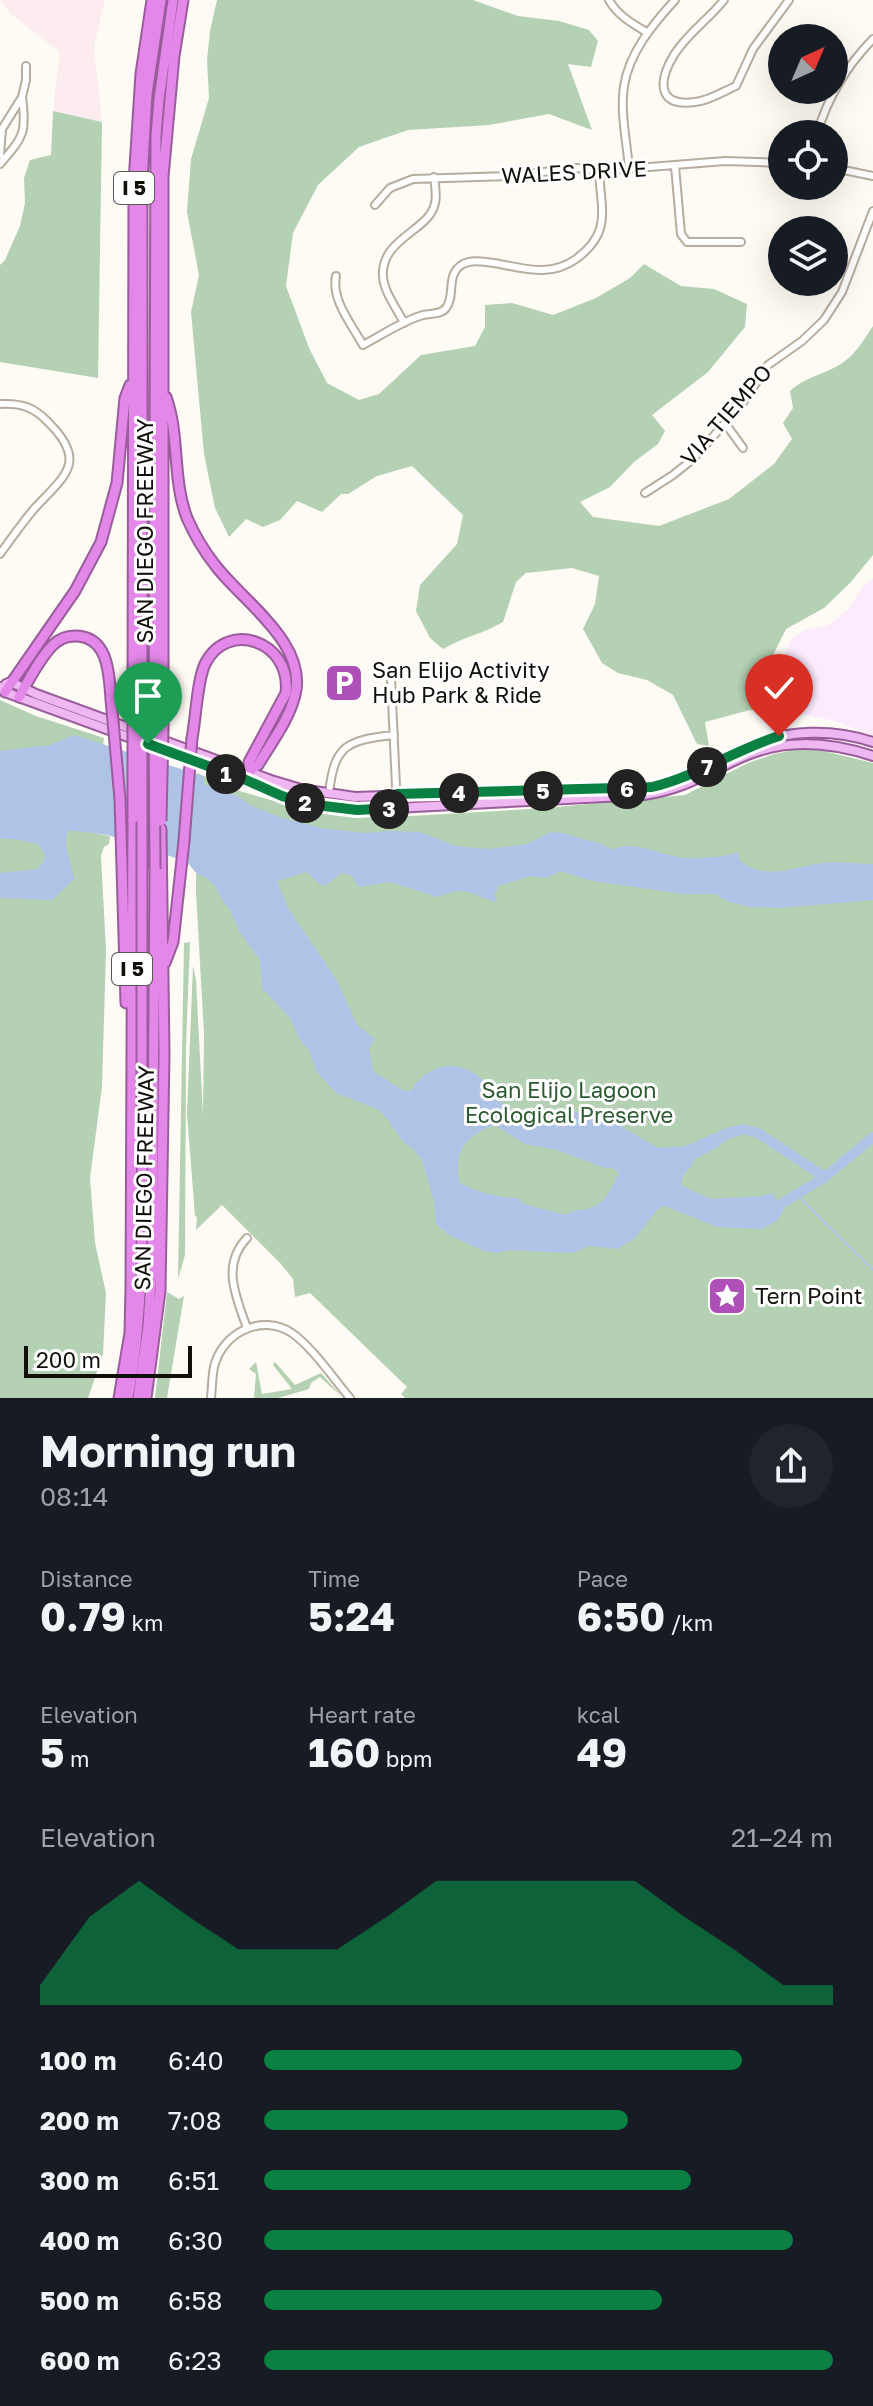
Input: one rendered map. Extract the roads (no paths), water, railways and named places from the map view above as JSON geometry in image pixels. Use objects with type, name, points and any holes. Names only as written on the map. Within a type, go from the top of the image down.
[{"type":"highway","name":"SAN DIEGO FREEWAY","points":[[119,1398],[130,1333],[138,709],[133,378],[134,182],[141,74],[152,0]]},
{"type":"highway","points":[[128,1398],[139,1322],[142,1121],[138,709],[143,164],[147,94],[161,0]]},
{"type":"highway","points":[[158,727],[156,136],[173,0]]},
{"type":"highway","name":"SAN DIEGO FREEWAY","points":[[146,1398],[160,1291],[164,1125],[163,966],[158,870],[163,177],[174,56],[183,0]]},
{"type":"highway","points":[[2,688],[11,682],[75,591],[101,542],[117,483],[125,398],[133,378]]},
{"type":"highway","points":[[163,388],[173,415],[177,477],[187,518],[216,566],[284,642],[296,671],[292,706],[258,765],[248,776]]},
{"type":"highway","points":[[22,693],[55,643],[72,635],[96,644],[104,655],[120,799],[131,1118]]},
{"type":"highway","points":[[163,966],[173,942],[192,738],[202,675],[212,654],[232,641],[256,641],[276,653],[288,681],[286,693],[249,762],[248,776]]},
{"type":"highway","points":[[138,1398],[148,1326],[152,1265],[158,870]]},
{"type":"main road","points":[[11,682],[22,693]]},
{"type":"main road","points":[[2,688],[248,776],[301,789],[355,797],[652,787],[675,781],[752,745],[779,736],[830,733],[873,742]]},
{"type":"main road","points":[[248,776],[282,796],[308,804],[357,810],[644,795],[670,791],[697,781],[737,759],[786,744],[834,745],[873,756]]},
{"type":"street","points":[[609,0],[627,20],[648,33]]},
{"type":"street","points":[[629,169],[624,85],[631,60],[675,0]]},
{"type":"street","points":[[724,0],[675,52],[662,79],[664,93],[669,98],[697,102],[736,86],[753,49],[789,0]]},
{"type":"street","points":[[822,120],[833,93],[873,39]]},
{"type":"street","points":[[0,155],[2,129],[22,97],[26,66]]},
{"type":"street","points":[[0,164],[21,138],[25,121],[22,97]]},
{"type":"street","name":"WALES DRIVE","points":[[375,205],[383,194],[397,184],[413,179],[511,176],[577,168],[599,171],[725,161],[768,163]]},
{"type":"street","points":[[675,166],[681,234],[687,242],[741,242]]},
{"type":"street","points":[[336,276],[338,300],[363,345],[424,314],[446,310],[450,284],[455,272],[464,264],[478,261],[544,271],[558,270],[583,254],[598,236],[602,226],[599,171]]},
{"type":"street","points":[[848,171],[873,176]]},
{"type":"street","points":[[404,323],[385,286],[385,259],[431,213],[436,200],[434,177]]},
{"type":"street","name":"VIA TIEMPO","points":[[645,493],[683,467],[742,404],[768,365],[802,341],[832,310],[873,211]]},
{"type":"street","points":[[0,404],[23,404],[40,413],[62,436],[70,459],[64,478],[32,511],[0,554]]},
{"type":"street","points":[[725,423],[743,448]]},
{"type":"street","points":[[397,808],[391,678],[403,668]]},
{"type":"street","points":[[329,794],[335,762],[346,747],[363,738],[394,735]]},
{"type":"street","points":[[247,1238],[234,1259],[231,1273],[247,1328]]},
{"type":"street","points":[[211,1398],[214,1366],[222,1348],[232,1336],[247,1328],[268,1325],[291,1333],[350,1398]]},
{"type":"water","points":[[74,735],[203,776],[204,784],[237,796],[250,805],[279,817],[321,828],[364,833],[420,832],[456,846],[489,849],[527,844],[551,832],[562,833],[602,844],[611,850],[629,846],[692,858],[738,852],[739,860],[749,867],[769,872],[829,862],[873,864],[873,900],[781,908],[751,907],[729,902],[716,894],[684,894],[592,881],[560,871],[547,878],[530,876],[498,886],[495,895],[497,903],[469,892],[456,891],[437,897],[390,882],[359,887],[351,875],[341,873],[327,885],[320,885],[307,872],[277,881],[288,908],[336,979],[357,1025],[375,1039],[369,1049],[373,1071],[410,1092],[432,1071],[441,1067],[460,1067],[489,1084],[500,1101],[516,1111],[534,1117],[539,1110],[548,1108],[607,1118],[658,1148],[685,1146],[740,1125],[742,1129],[695,1159],[682,1178],[682,1186],[711,1199],[773,1193],[778,1203],[790,1198],[778,1220],[762,1229],[717,1227],[665,1206],[659,1208],[634,1239],[617,1249],[589,1246],[567,1253],[509,1250],[497,1253],[484,1251],[449,1235],[436,1224],[434,1201],[422,1160],[403,1142],[378,1109],[336,1093],[316,1071],[310,1052],[300,1040],[290,1018],[262,988],[260,960],[239,931],[230,910],[215,886],[197,874],[187,862],[108,835],[68,830],[67,849],[74,879],[52,900],[0,898],[0,873],[38,869],[46,857],[38,844],[0,839],[0,751],[50,745]],"holes":[[[495,1125],[525,1144],[557,1150],[605,1168],[613,1168],[619,1173],[601,1202],[566,1215],[524,1204],[518,1198],[488,1194],[460,1183],[460,1154],[476,1134]]]},
{"type":"waterway","points":[[729,1134],[742,1129],[758,1133],[825,1177]]},
{"type":"waterway","points":[[781,1204],[825,1177],[873,1137]]},
{"type":"waterway","points":[[796,1194],[873,1270]]},
{"type":"place","name":"San Elijo Activity Hub Park & Ride","points":[[344,683]]},
{"type":"place","name":"Tern Point","points":[[727,1296]]},
{"type":"park label","name":"San Elijo Lagoon Ecological Preserve","points":[[569,1102]]}]
